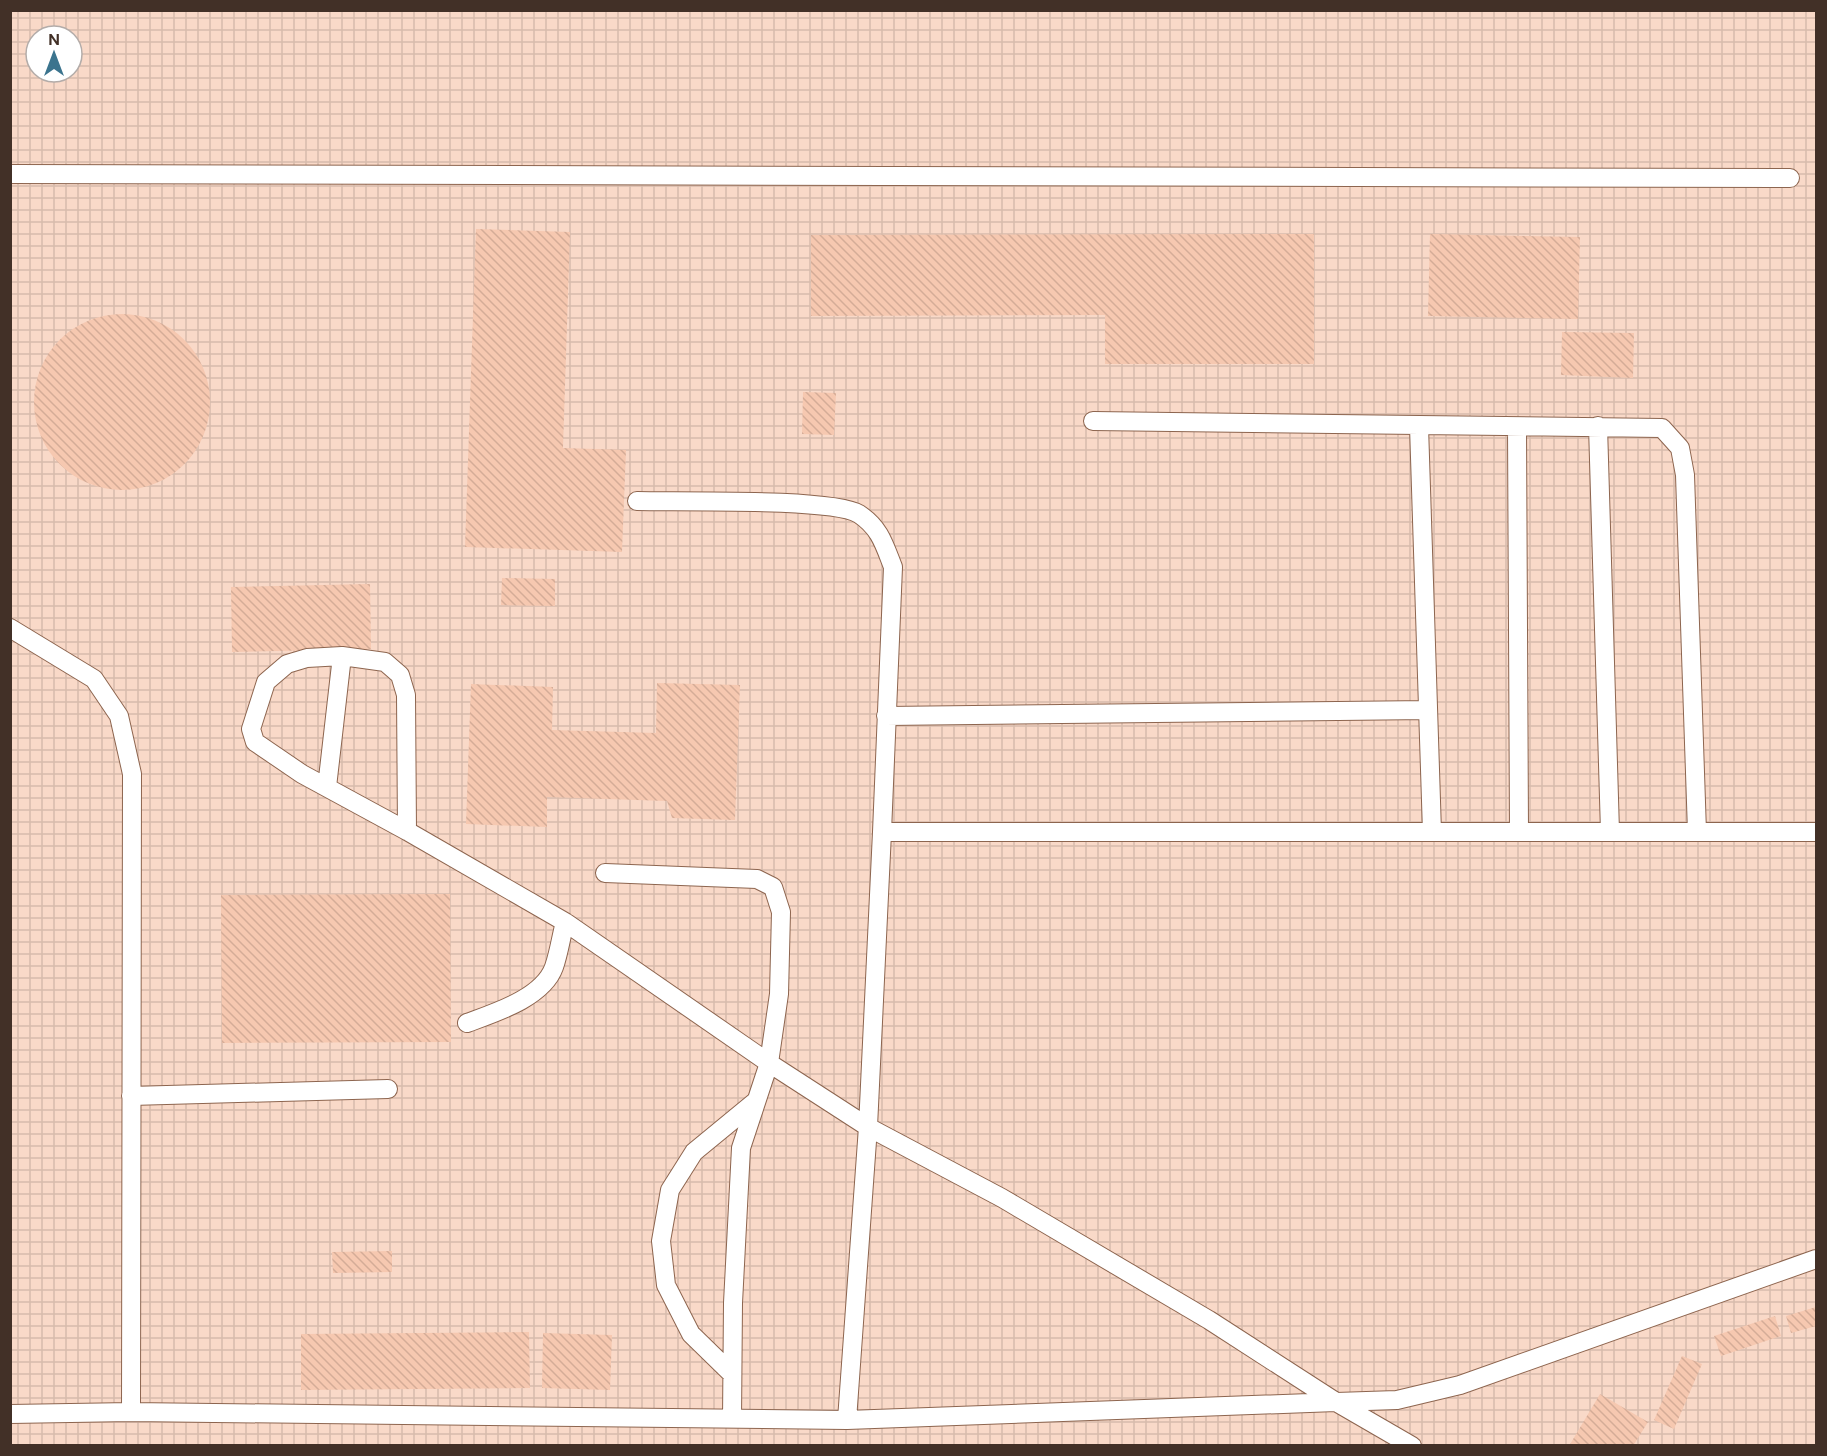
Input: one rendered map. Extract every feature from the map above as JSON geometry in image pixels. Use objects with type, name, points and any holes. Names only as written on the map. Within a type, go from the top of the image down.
[{"type":"lane","points":[[10,174],[1790,178]]},
{"type":"lane","points":[[1093,422],[1662,428],[1680,448],[1685,475],[1697,832]]},
{"type":"lane","points":[[1419,426],[1432,832]]},
{"type":"lane","points":[[1598,426],[1610,832]]},
{"type":"lane","points":[[1516,427],[1519,832]]},
{"type":"lane","points":[[637,501],[809,505],[856,512],[877,528],[893,567],[868,1127],[847,1420]]},
{"type":"lane","points":[[10,628],[94,679],[119,716],[132,774],[131,1412]]},
{"type":"lane","points":[[327,787],[342,656]]},
{"type":"lane","points":[[407,831],[406,695],[400,675],[385,662],[342,656],[307,658],[287,664],[266,682],[251,729],[255,742],[327,787],[565,922],[769,1063],[868,1127],[1002,1198],[1209,1320],[1336,1402],[1412,1446]]},
{"type":"lane","points":[[886,716],[1428,710]]},
{"type":"lane","points":[[882,832],[1816,832]]},
{"type":"lane","points":[[604,873],[757,879],[773,887],[781,912],[779,994],[769,1063],[741,1148],[733,1303],[732,1419]]},
{"type":"lane","points":[[467,1023],[513,1005],[535,991],[553,970],[565,922]]},
{"type":"lane","points":[[131,1096],[388,1089]]},
{"type":"lane","points":[[732,1374],[691,1335],[666,1285],[661,1241],[670,1190],[694,1152],[757,1101]]},
{"type":"lane","points":[[10,1414],[131,1412],[847,1420],[1396,1400],[1460,1385],[1816,1259]]},
{"type":"shaded area","points":[[11,11],[1816,11],[1816,1445],[11,1445]]},
{"type":"building","points":[[476,229],[570,232],[563,448],[626,450],[622,552],[465,547]]},
{"type":"building","points":[[1314,234],[1314,364],[1105,364],[1105,315],[811,316],[811,235]]},
{"type":"building","points":[[1430,234],[1580,237],[1578,319],[1428,316]]},
{"type":"building","points":[[122,314],[156,321],[171,329],[184,340],[195,353],[203,368],[210,402],[203,436],[195,451],[184,464],[171,475],[156,483],[122,490],[88,483],[73,475],[60,464],[49,451],[41,436],[34,402],[41,368],[49,353],[60,340],[73,329],[88,321]]},
{"type":"building","points":[[1562,332],[1634,333],[1633,378],[1561,375]]},
{"type":"building","points":[[803,392],[836,393],[834,435],[802,434]]},
{"type":"building","points":[[502,578],[555,579],[555,606],[501,605]]},
{"type":"building","points":[[370,584],[371,649],[232,652],[231,587]]},
{"type":"building","points":[[657,683],[740,685],[735,820],[672,818],[667,801],[547,797],[547,827],[466,824],[471,684],[553,687],[552,730],[656,733]]},
{"type":"building","points":[[450,894],[451,1042],[222,1043],[221,895]]},
{"type":"building","points":[[392,1251],[392,1272],[333,1273],[332,1252]]},
{"type":"building","points":[[1816,1307],[1816,1326],[1791,1333],[1786,1316]]},
{"type":"building","points":[[1775,1316],[1781,1336],[1721,1356],[1714,1336]]},
{"type":"building","points":[[529,1332],[530,1388],[301,1390],[301,1334]]},
{"type":"building","points":[[543,1333],[612,1335],[610,1390],[542,1388]]},
{"type":"building","points":[[1682,1356],[1702,1364],[1674,1429],[1654,1420]]},
{"type":"building","points":[[1600,1394],[1648,1422],[1633,1446],[1569,1446]]}]
